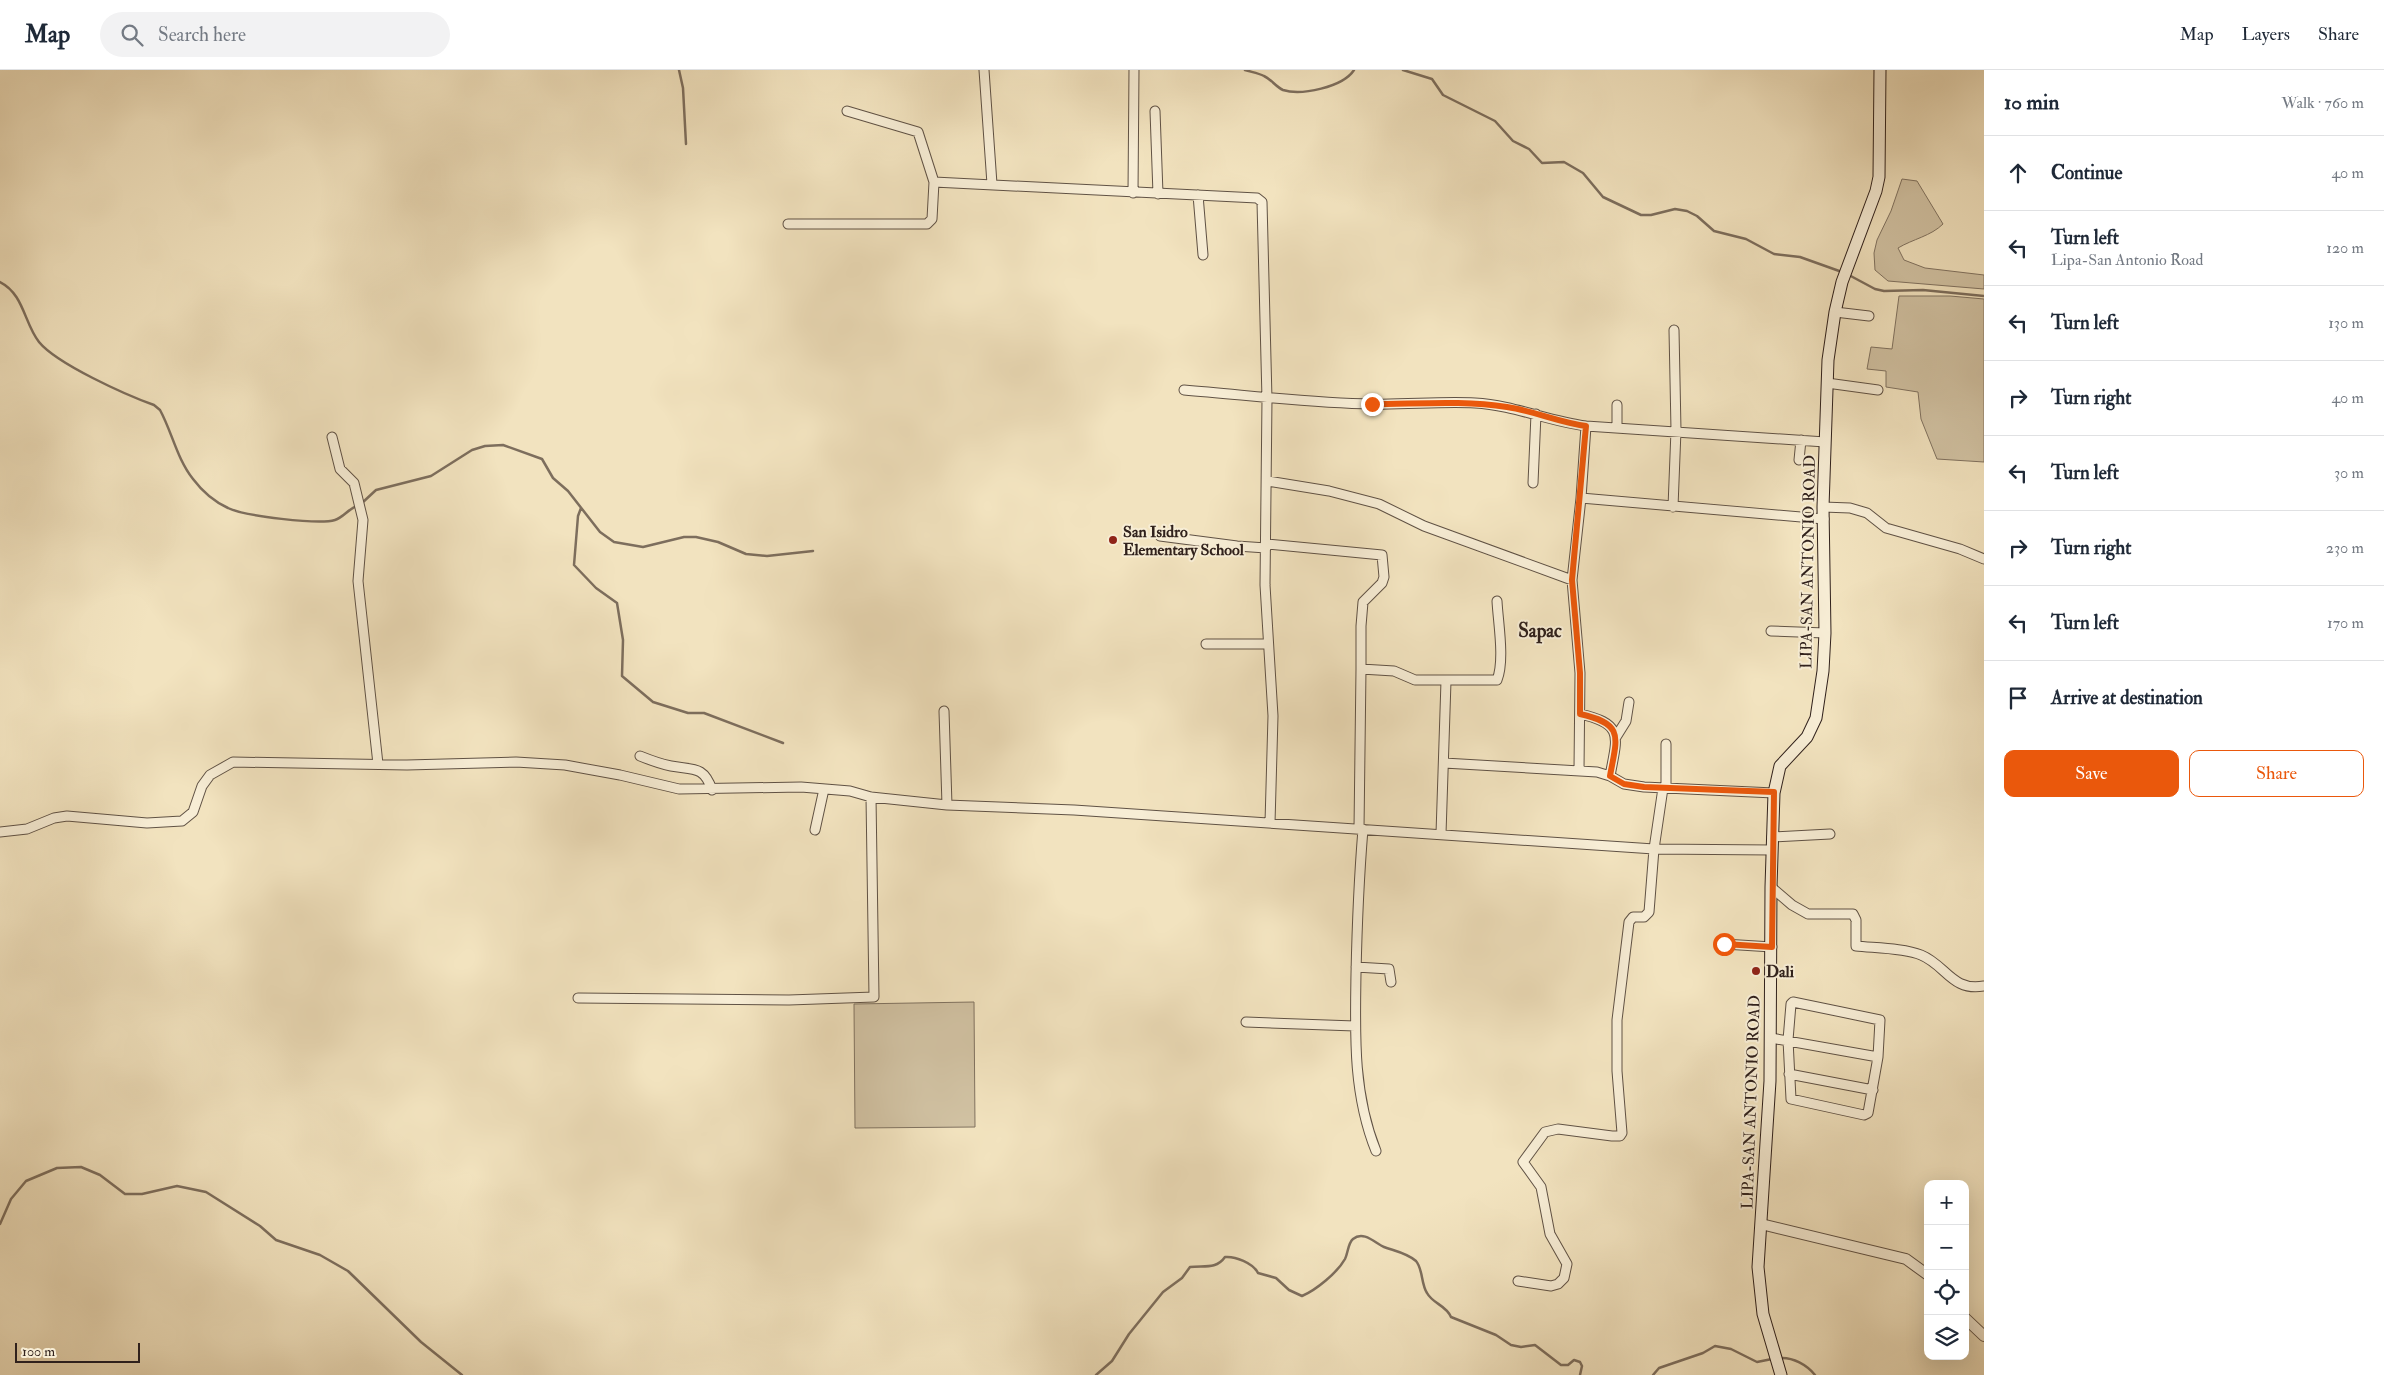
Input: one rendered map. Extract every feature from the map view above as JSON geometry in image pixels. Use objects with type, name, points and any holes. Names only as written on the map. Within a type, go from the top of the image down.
[{"type":"main road","name":"LIPA-SAN ANTONIO ROAD","points":[[1781,1375],[1763,1314],[1758,1267],[1771,1038],[1771,887],[1774,792],[1780,766],[1807,737],[1816,718],[1823,671],[1825,633],[1823,507],[1827,383],[1835,312],[1842,282],[1876,191],[1879,177],[1880,70]]},
{"type":"street","points":[[984,70],[992,184]]},
{"type":"street","points":[[1133,193],[1134,70]]},
{"type":"street","points":[[788,224],[927,224],[934,215],[934,182],[918,132],[847,111]]},
{"type":"street","points":[[1155,111],[1158,194]]},
{"type":"street","points":[[934,182],[1257,198],[1262,202],[1268,481],[1267,644],[1273,716],[1270,824]]},
{"type":"street","points":[[1198,195],[1204,255]]},
{"type":"street","points":[[1835,312],[1869,316]]},
{"type":"street","points":[[1673,507],[1676,430],[1674,330]]},
{"type":"street","points":[[1827,383],[1878,390]]},
{"type":"street","points":[[1184,390],[1245,395],[1267,399],[1372,404],[1475,403],[1509,407],[1562,423],[1586,426],[1676,430],[1825,442]]},
{"type":"street","points":[[1617,405],[1617,427]]},
{"type":"street","points":[[1533,482],[1536,414]]},
{"type":"street","points":[[1579,770],[1580,673],[1572,580],[1581,498],[1586,426]]},
{"type":"street","points":[[332,437],[340,469],[354,483],[363,527],[358,581],[378,764]]},
{"type":"street","points":[[1799,460],[1800,440]]},
{"type":"street","points":[[1268,481],[1330,491],[1380,504],[1424,526],[1572,580]]},
{"type":"street","points":[[1581,498],[1824,519]]},
{"type":"street","points":[[1823,507],[1850,508],[1867,513],[1886,528],[1960,549],[1984,559]]},
{"type":"street","points":[[1160,536],[1237,546],[1267,546],[1382,555],[1384,577],[1382,583],[1363,602],[1361,626],[1361,829],[1355,1026],[1362,1113],[1376,1151]]},
{"type":"street","points":[[1361,669],[1394,671],[1415,680],[1497,680],[1500,646],[1497,601]]},
{"type":"street","points":[[1771,631],[1825,633]]},
{"type":"street","points":[[1206,644],[1267,644]]},
{"type":"street","points":[[1441,834],[1446,681]]},
{"type":"street","points":[[1610,776],[1616,737],[1626,720],[1629,702]]},
{"type":"street","points":[[944,711],[947,805]]},
{"type":"street","points":[[1580,714],[1603,720],[1611,727],[1616,737]]},
{"type":"street","points":[[1518,1281],[1551,1286],[1558,1284],[1566,1271],[1563,1256],[1550,1234],[1541,1187],[1523,1162],[1528,1153],[1546,1132],[1558,1130],[1612,1136],[1620,1136],[1622,1133],[1617,1071],[1617,1020],[1629,922],[1633,917],[1644,917],[1649,912],[1654,849],[1665,788],[1666,744]]},
{"type":"street","points":[[640,756],[672,766],[696,770],[708,779],[712,790]]},
{"type":"street","points":[[0,832],[27,829],[54,818],[67,816],[147,823],[182,822],[193,812],[202,786],[210,775],[233,762],[407,766],[516,762],[565,765],[620,775],[679,789],[712,790],[800,787],[850,791],[871,797],[947,805],[1074,810],[1654,849],[1772,850]]},
{"type":"street","points":[[1444,763],[1579,770],[1610,776],[1624,784],[1665,788],[1774,792]]},
{"type":"street","points":[[815,830],[824,789]]},
{"type":"street","points":[[578,998],[789,1000],[874,996],[871,797]]},
{"type":"street","points":[[1772,837],[1830,834]]},
{"type":"street","points":[[1771,887],[1792,905],[1808,914],[1853,914],[1856,920],[1856,946],[1920,954],[1963,986],[1974,988],[1984,986]]},
{"type":"street","points":[[1724,944],[1772,947]]},
{"type":"street","points":[[1356,967],[1389,969],[1391,982]]},
{"type":"street","points":[[1793,1002],[1877,1018],[1881,1025],[1878,1056],[1868,1113],[1864,1115],[1790,1099],[1788,1040],[1791,1004],[1793,1002]]},
{"type":"street","points":[[1246,1022],[1355,1026]]},
{"type":"street","points":[[1771,1038],[1878,1056]]},
{"type":"street","points":[[1788,1074],[1873,1090]]},
{"type":"street","points":[[1761,1224],[1906,1258],[1924,1272]]},
{"type":"street","points":[[1969,1322],[1984,1336]]},
{"type":"shaded area","points":[[1902,179],[1917,181],[1943,224],[1933,232],[1898,248],[1904,260],[1925,268],[1984,275],[1984,289],[1888,281],[1875,270],[1874,253],[1877,240],[1891,211]]},
{"type":"shaded area","points":[[1899,296],[1950,296],[1984,299],[1984,462],[1937,459],[1921,419],[1918,392],[1886,387],[1886,371],[1867,369],[1871,347],[1892,349]]},
{"type":"shaded area","points":[[974,1002],[975,1127],[855,1128],[854,1004]]},
{"type":"waterway","points":[[679,70],[683,88],[686,144]]},
{"type":"waterway","points":[[1245,70],[1264,76],[1283,90],[1291,92],[1321,89],[1341,81],[1354,70]]},
{"type":"waterway","points":[[1403,70],[1432,79],[1443,95],[1495,121],[1513,141],[1529,149],[1542,163],[1564,162],[1583,173],[1603,197],[1641,215],[1651,215],[1675,209],[1687,211],[1697,216],[1714,231],[1746,239],[1774,254],[1800,257],[1842,272]]},
{"type":"waterway","points":[[1847,274],[1875,289],[1884,291],[1923,290],[1984,296]]},
{"type":"waterway","points":[[0,282],[8,287],[19,301],[34,334],[48,351],[93,378],[154,405],[160,410],[187,471],[200,488],[218,503],[249,514],[314,521],[335,520],[357,506]]},
{"type":"waterway","points":[[362,503],[376,490],[431,476],[472,450],[485,446],[503,445],[542,459],[553,478],[568,491],[600,532],[614,542],[643,547],[684,537],[696,537],[718,542],[746,554],[767,556],[813,551]]},
{"type":"waterway","points":[[581,508],[578,516],[574,565],[596,588],[617,603],[623,640],[622,676],[653,702],[688,713],[704,713],[783,743]]},
{"type":"waterway","points":[[0,1224],[11,1199],[26,1181],[57,1168],[81,1167],[100,1175],[125,1194],[142,1194],[177,1186],[206,1192],[260,1226],[276,1240],[320,1255],[348,1271],[421,1342],[462,1375]]},
{"type":"waterway","points":[[1096,1375],[1112,1361],[1129,1334],[1163,1292],[1182,1278],[1190,1267],[1209,1266],[1218,1264],[1225,1257],[1234,1258],[1248,1263],[1258,1273],[1276,1278],[1289,1290],[1302,1296],[1332,1275],[1345,1259],[1351,1241],[1361,1236],[1370,1238],[1384,1247],[1405,1254],[1416,1261],[1420,1268],[1427,1293],[1451,1317],[1496,1335],[1511,1345],[1521,1347],[1535,1345],[1561,1365],[1568,1365],[1574,1360],[1580,1362],[1582,1366],[1580,1375]]},
{"type":"waterway","points":[[1653,1375],[1659,1368],[1703,1353],[1715,1346],[1731,1349],[1757,1362],[1772,1359]]},
{"type":"waterway","points":[[1780,1358],[1799,1362],[1815,1375]]},
{"type":"place","name":"San Isidro Elementary School","points":[[1113,540]]},
{"type":"place","name":"Dali","points":[[1756,971]]},
{"type":"district","name":"Sapac","points":[[1540,630]]},
{"type":"route","points":[[1372,404],[1475,403],[1509,407],[1562,423],[1586,426],[1581,498],[1572,580],[1580,673],[1580,714],[1603,720],[1611,727],[1616,737],[1610,776],[1620,783],[1644,787],[1774,792],[1771,887],[1772,947],[1724,944]]}]
